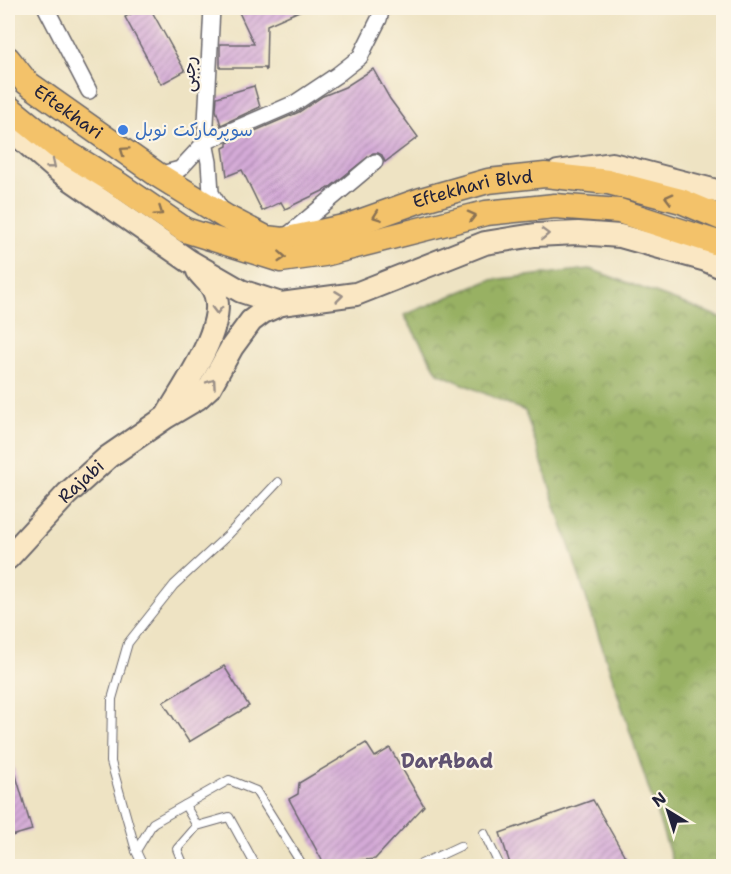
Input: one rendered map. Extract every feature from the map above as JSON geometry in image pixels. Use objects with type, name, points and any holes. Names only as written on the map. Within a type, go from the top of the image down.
[{"type":"main road","name":"Eftekhari","points":[[8,59],[26,82],[158,175],[226,217]]},
{"type":"main road","name":"Eftekhari","points":[[8,107],[56,146],[115,182],[185,230],[281,260],[324,254],[486,213],[555,206],[619,211],[723,245]]},
{"type":"main road","points":[[8,127],[56,169],[189,261],[241,291],[281,304],[356,294],[485,243],[535,235],[578,233],[620,236],[706,260],[723,268]]},
{"type":"main road","points":[[545,174],[612,164],[723,193]]},
{"type":"main road","name":"Eftekhari Blvd","points":[[226,217],[267,238],[283,240],[348,226],[421,200],[488,181],[545,174],[608,182],[681,201],[723,219]]},
{"type":"main road","name":"Rajabi","points":[[166,417],[206,348],[217,319],[217,300],[213,288],[189,261]]},
{"type":"main road","name":"Rajabi","points":[[8,558],[67,494],[108,457],[198,398],[210,387],[232,347],[251,321],[263,312],[281,304]]},
{"type":"street","points":[[46,8],[89,91]]},
{"type":"street","name":"رجبی","points":[[212,8],[205,142],[211,193],[226,217]]},
{"type":"street","points":[[158,175],[180,169],[205,142],[295,103],[337,75],[360,57],[382,8]]},
{"type":"street","points":[[283,240],[375,162]]},
{"type":"lane","points":[[143,867],[136,851],[111,762],[112,699],[128,643],[174,585],[228,535],[278,482]]},
{"type":"lane","points":[[136,851],[153,823],[229,780],[256,790],[303,867]]},
{"type":"lane","points":[[185,806],[197,826]]},
{"type":"lane","points":[[184,867],[177,849],[197,826],[229,817],[256,867]]},
{"type":"lane","points":[[484,832],[500,867]]},
{"type":"lane","points":[[417,867],[460,846]]},
{"type":"green space","points":[[590,269],[723,318],[723,866],[674,866],[525,411],[438,373],[404,315],[490,280]]},
{"type":"building","points":[[142,8],[150,8],[185,71],[161,84],[125,17]]},
{"type":"building","points":[[237,8],[306,8],[267,25],[266,71],[265,68],[220,68],[220,44],[254,44]]},
{"type":"building","points":[[373,69],[390,99],[418,137],[385,162],[382,155],[373,153],[329,188],[285,209],[281,202],[262,211],[242,170],[227,176],[223,148],[227,146],[227,143],[299,112]]},
{"type":"building","points":[[254,86],[260,107],[221,125],[216,110],[217,97]]},
{"type":"building","points":[[224,666],[249,706],[189,742],[163,702]]},
{"type":"building","points":[[366,743],[375,757],[390,748],[424,806],[375,859],[324,864],[289,799],[298,794],[299,783]]},
{"type":"building","points":[[8,762],[12,762],[32,830],[8,837]]},
{"type":"building","points":[[593,800],[631,867],[511,867],[500,833]]},
{"type":"place","name":"سوپرمارکت نوبل","points":[[123,130]]},
{"type":"district","name":"DarAbad","points":[[447,761]]}]
